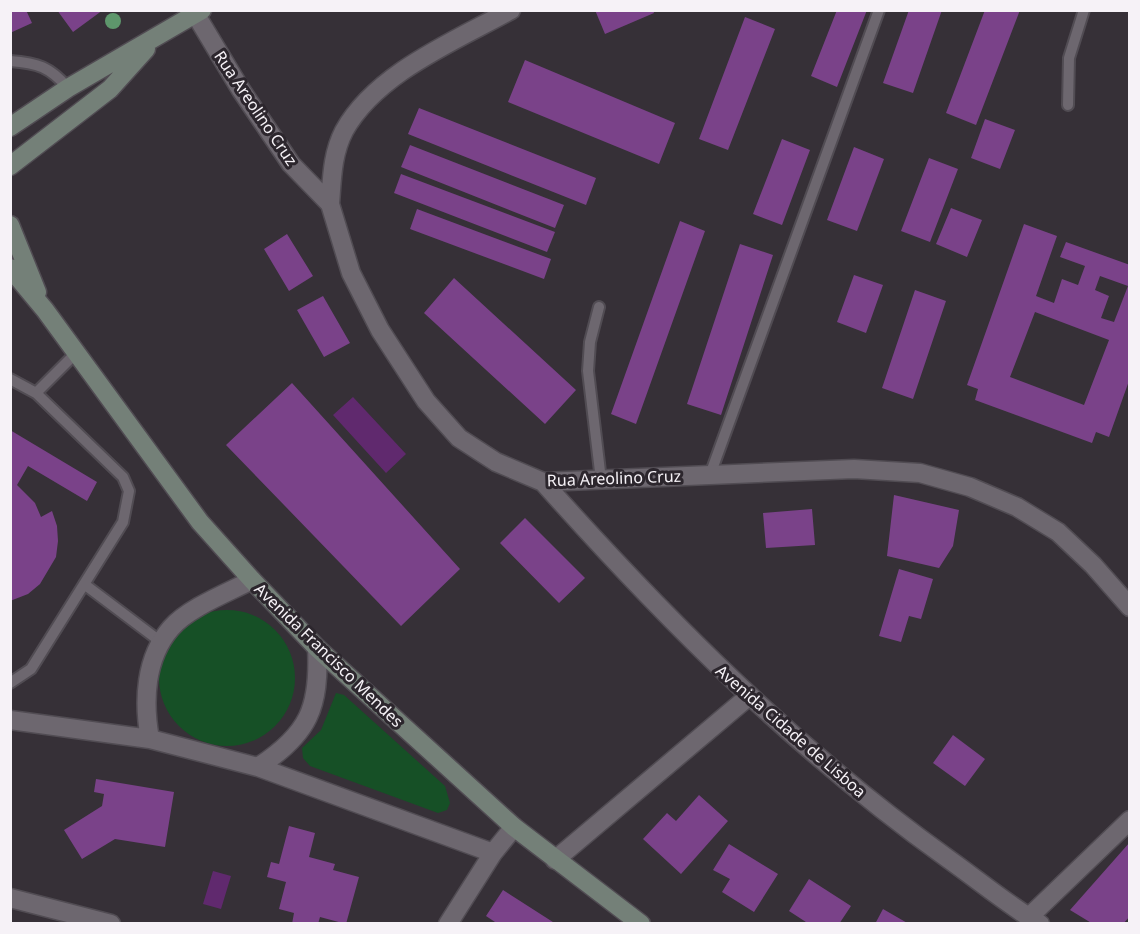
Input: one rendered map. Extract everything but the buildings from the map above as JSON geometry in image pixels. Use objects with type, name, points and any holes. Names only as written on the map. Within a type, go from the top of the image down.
[{"type":"main road","points":[[10,127],[68,88],[199,13]]},
{"type":"main road","points":[[10,166],[110,89],[160,34]]},
{"type":"main road","points":[[10,225],[45,310]]},
{"type":"main road","points":[[10,268],[45,310]]},
{"type":"main road","name":"Avenida Francisco Mendes","points":[[45,310],[201,522],[317,648],[514,827],[641,924]]},
{"type":"street","points":[[330,204],[333,162],[343,133],[356,113],[408,66],[511,10]]},
{"type":"street","name":"Rua Areolino Cruz","points":[[199,13],[241,90],[291,164],[330,204],[351,273],[380,330],[426,401],[459,438],[496,462],[543,482],[854,469],[920,473],[970,487],[1017,507],[1058,532],[1093,565],[1130,607]]},
{"type":"street","name":"Avenida Cidade de Lisboa","points":[[543,482],[645,595],[748,697],[901,825],[1035,920]]},
{"type":"street","points":[[150,739],[146,694],[151,667],[161,642],[172,626],[252,580]]},
{"type":"street","points":[[258,767],[292,743],[308,718],[318,676],[317,648]]},
{"type":"street","points":[[555,860],[748,697]]},
{"type":"street","points":[[10,720],[150,739],[258,767],[492,853]]},
{"type":"street","points":[[1035,920],[1130,820]]},
{"type":"street","points":[[448,924],[492,853],[514,827]]},
{"type":"street","points":[[10,898],[111,924]]},
{"type":"lane","points":[[710,475],[879,10]]},
{"type":"lane","points":[[1068,105],[1069,58],[1084,10]]},
{"type":"lane","points":[[10,61],[26,62],[54,71],[68,88]]},
{"type":"lane","points":[[599,307],[590,342],[588,371],[601,480]]},
{"type":"lane","points":[[36,393],[76,353]]},
{"type":"lane","points":[[10,379],[36,393],[123,477],[129,491],[123,522],[31,669],[10,683]]},
{"type":"lane","points":[[84,584],[161,642]]},
{"type":"green space","points":[[227,610],[253,615],[275,630],[290,652],[295,678],[290,704],[275,726],[253,741],[227,746],[201,741],[179,726],[164,704],[159,678],[164,652],[179,630],[201,615]]},
{"type":"green space","points":[[336,693],[344,695],[445,786],[450,803],[447,810],[438,813],[310,766],[303,758],[302,748],[321,730]]},
{"type":"shaded area","points":[[353,397],[406,454],[386,473],[333,415]]},
{"type":"shaded area","points":[[213,871],[231,876],[221,909],[203,904]]}]
